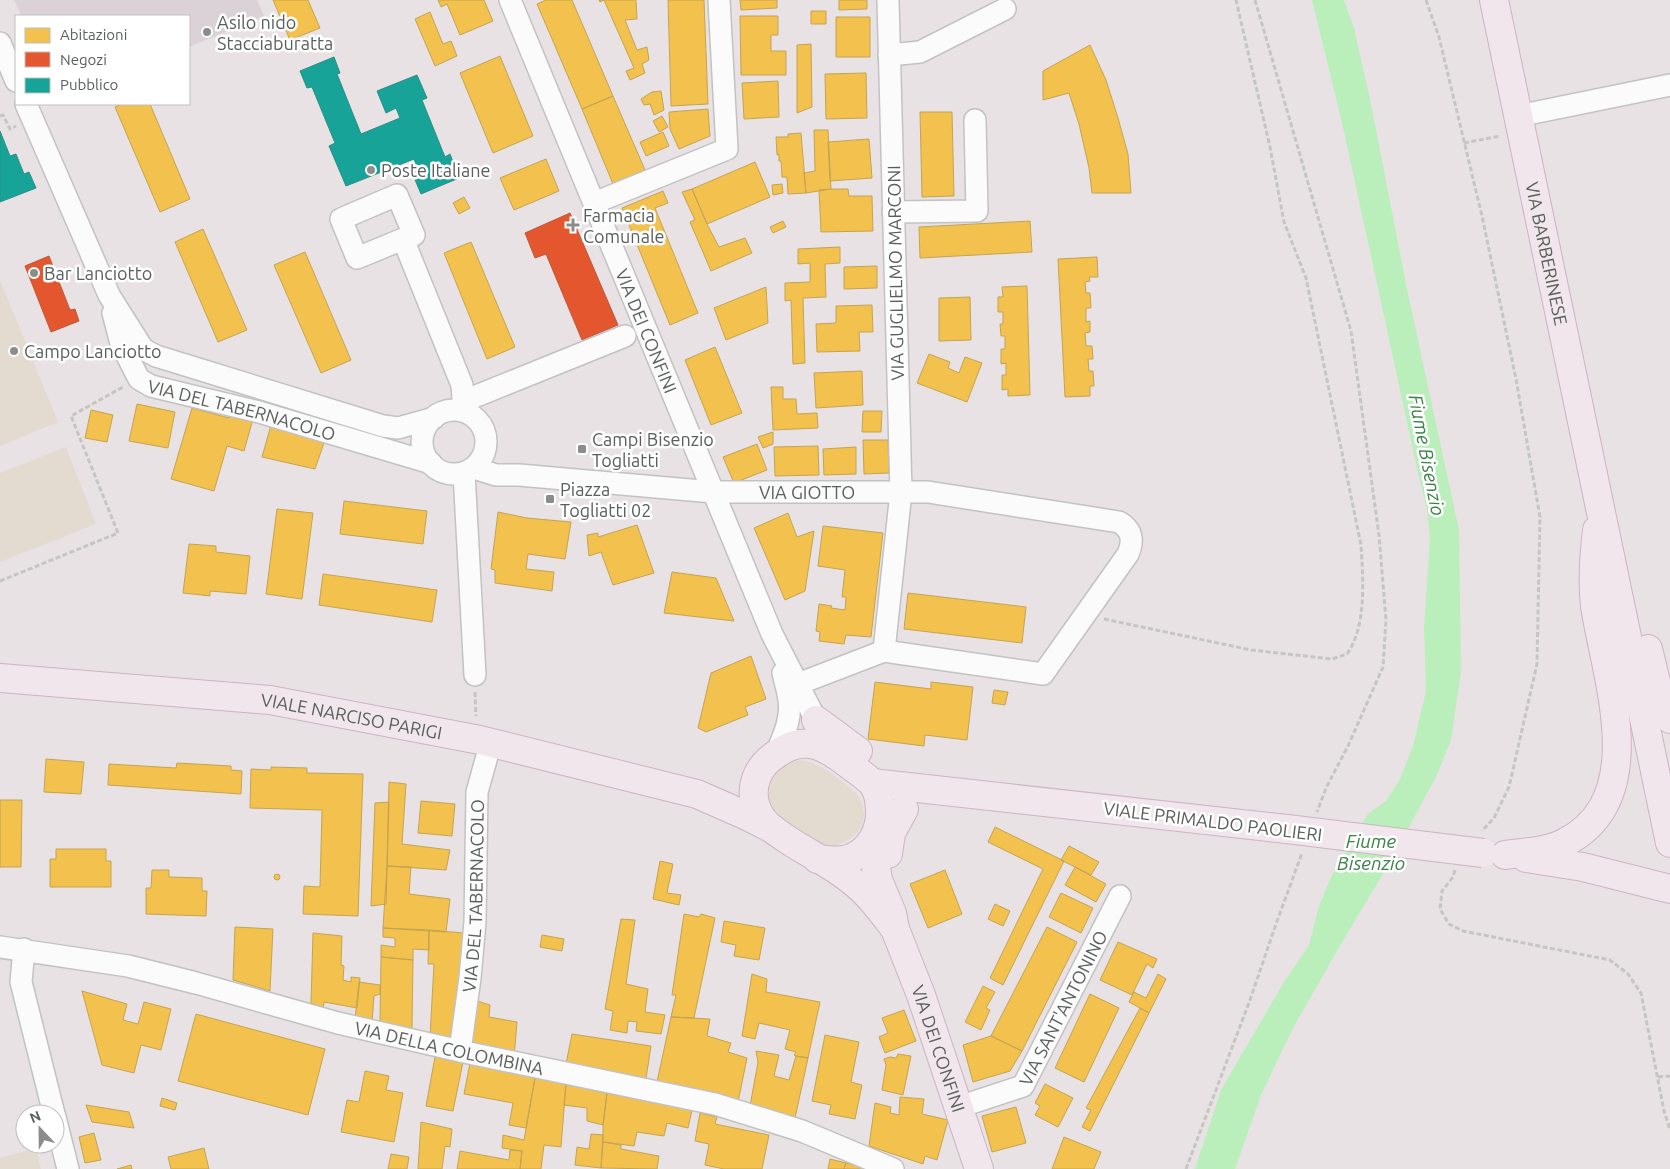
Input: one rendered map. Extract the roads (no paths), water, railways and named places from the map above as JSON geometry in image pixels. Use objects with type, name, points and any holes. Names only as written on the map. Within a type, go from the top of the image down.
[{"type":"main road","name":"VIA BARBERINESE","points":[[1494,0],[1600,506]]},
{"type":"main road","points":[[1600,506],[1628,564],[1655,679],[1670,719]]},
{"type":"main road","points":[[1600,506],[1670,843]]},
{"type":"main road","points":[[1489,847],[1551,848],[1574,837],[1587,828],[1597,815],[1612,785],[1617,732],[1614,701],[1595,606],[1594,584],[1594,558],[1600,506]]},
{"type":"main road","name":"VIALE NARCISO PARIGI","points":[[0,678],[270,700],[491,742],[697,794],[771,828]]},
{"type":"main road","points":[[816,720],[864,756],[885,769],[920,782],[963,792]]},
{"type":"main road","name":"VIA DEI CONFINI","points":[[893,921],[851,880],[763,821],[754,802],[754,784],[768,762],[795,744],[805,743],[824,748],[841,758],[872,783],[880,802],[875,836],[878,880],[922,995],[978,1169]]},
{"type":"main road","name":"VIALE NARCISO PARIGI","points":[[697,794],[736,789],[747,782],[768,762]]},
{"type":"main road","name":"VIALE PRIMALDO PAOLIERI","points":[[872,783],[1287,829],[1489,847],[1583,867],[1664,888]]},
{"type":"main road","name":"VIALE PRIMALDO PAOLIERI","points":[[875,836],[904,809],[927,798],[963,792]]},
{"type":"main road","points":[[893,921],[887,878],[888,854],[891,833],[904,809]]},
{"type":"main road","points":[[817,859],[846,859],[863,851],[875,836]]},
{"type":"street","name":"VIA DEI CONFINI","points":[[510,0],[772,634],[816,720],[841,758]]},
{"type":"street","points":[[594,203],[727,149],[718,0]]},
{"type":"street","name":"VIA GUGLIELMO MARCONI","points":[[884,652],[901,492],[888,0]]},
{"type":"street","points":[[889,54],[920,52],[1005,8]]},
{"type":"street","points":[[0,43],[10,76]]},
{"type":"street","points":[[1520,124],[1670,85]]},
{"type":"street","name":"VIA DEL TABERNACOLO","points":[[26,105],[109,296],[143,349],[156,356],[383,426],[398,428],[434,418]]},
{"type":"street","points":[[893,212],[977,211],[975,120]]},
{"type":"street","points":[[404,239],[462,385],[464,406],[482,427],[486,441],[474,464],[475,675]]},
{"type":"street","name":"VIA DEL TABERNACOLO","points":[[109,296],[121,344],[139,379],[151,386],[259,412],[431,463]]},
{"type":"street","points":[[474,464],[450,473],[437,468],[431,463],[424,453],[422,438],[425,430],[434,418],[625,336]]},
{"type":"street","name":"VIA GIOTTO","points":[[474,464],[496,475],[519,475],[713,492],[928,492],[1119,522],[1131,534],[1132,547],[1128,554],[1043,674],[884,652]]},
{"type":"street","name":"VIA DEI CONFINI","points":[[768,762],[784,734],[789,719],[789,701],[772,634]]},
{"type":"street","points":[[798,684],[884,652]]},
{"type":"street","name":"VIA DEL TABERNACOLO","points":[[460,1051],[470,978],[475,922],[477,792],[491,742]]},
{"type":"street","name":"VIA SANT'ANTONINO","points":[[959,1107],[1023,1086],[1120,896]]},
{"type":"street","name":"VIA DELLA COLOMBINA","points":[[0,947],[136,968],[338,1023],[460,1051],[715,1104],[802,1131],[894,1169]]},
{"type":"street","points":[[24,950],[21,982],[52,1104]]},
{"type":"street","points":[[64,1154],[68,1169]]},
{"type":"water","name":"Fiume Bisenzio","points":[[1312,0],[1344,0],[1354,28],[1371,104],[1407,289],[1459,530],[1461,672],[1451,740],[1437,775],[1390,862],[1292,1030],[1261,1095],[1235,1169],[1195,1169],[1221,1090],[1284,982],[1309,945],[1319,906],[1331,877],[1368,814],[1386,801],[1400,779],[1413,746],[1426,691],[1424,628],[1430,538],[1427,509],[1343,127]]},
{"type":"place","name":"Asilo nido Stacciaburatta","points":[[207,32]]},
{"type":"place","name":"Poste Italiane","points":[[371,170]]},
{"type":"place","name":"Farmacia Comunale","points":[[573,225]]},
{"type":"place","name":"Bar Lanciotto","points":[[34,273]]},
{"type":"place","name":"Campo Lanciotto","points":[[14,351]]},
{"type":"place","name":"Campi Bisenzio Togliatti","points":[[582,449]]},
{"type":"place","name":"Piazza Togliatti 02","points":[[550,499]]}]
